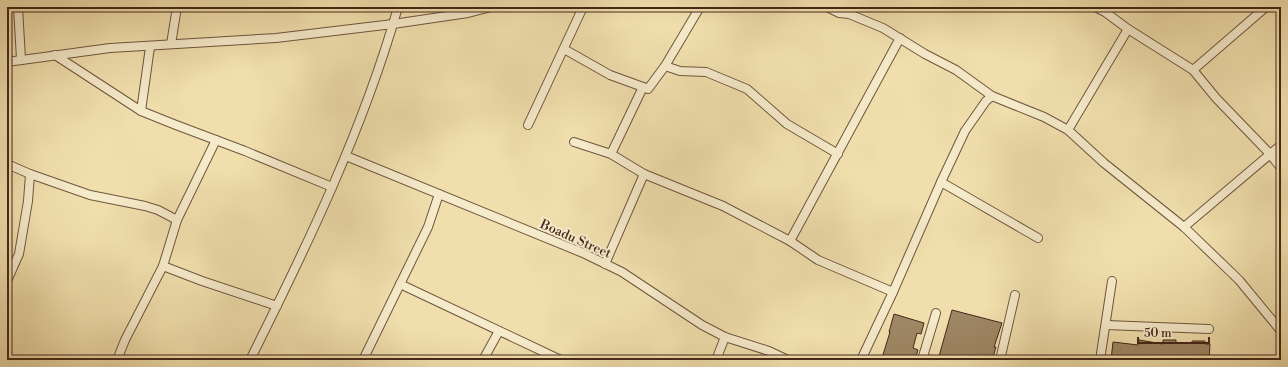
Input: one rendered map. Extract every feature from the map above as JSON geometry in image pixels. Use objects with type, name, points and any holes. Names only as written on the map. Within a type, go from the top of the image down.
[{"type":"street","points":[[18,7],[21,59]]},
{"type":"street","points":[[171,44],[177,7]]},
{"type":"street","points":[[250,360],[277,306],[346,156],[394,24],[398,7]]},
{"type":"street","points":[[7,62],[110,48],[150,47],[171,44],[276,38],[394,24],[468,13],[491,7]]},
{"type":"street","points":[[528,125],[583,7]]},
{"type":"street","points":[[564,49],[610,75],[648,90],[665,66],[700,7]]},
{"type":"street","points":[[827,7],[871,22],[883,28],[925,54],[956,70],[992,96],[1044,117],[1068,130],[1104,163],[1184,227],[1239,280],[1281,331]]},
{"type":"street","points":[[1095,7],[1105,12],[1128,29],[1193,70],[1216,98],[1270,154],[1281,168]]},
{"type":"street","points":[[1193,70],[1266,7]]},
{"type":"street","points":[[1068,130],[1128,29]]},
{"type":"street","points":[[790,241],[900,38]]},
{"type":"street","points":[[141,110],[150,47]]},
{"type":"street","points":[[55,55],[141,110],[332,187]]},
{"type":"street","points":[[665,66],[680,71],[706,72],[747,89],[787,124],[838,154]]},
{"type":"street","points":[[611,154],[643,87]]},
{"type":"street","points":[[862,360],[941,182],[966,131],[986,101],[992,96]]},
{"type":"street","points":[[117,360],[125,340],[163,266],[177,220],[216,140]]},
{"type":"street","points":[[574,142],[611,154],[644,174],[723,206],[790,241],[818,260],[893,292]]},
{"type":"street","points":[[1184,227],[1281,145]]},
{"type":"street","name":"Boadu Street","points":[[346,156],[584,253],[622,272],[702,325],[725,337],[769,351],[788,360]]},
{"type":"street","points":[[7,164],[30,174],[90,195],[158,210],[177,220]]},
{"type":"street","points":[[7,281],[9,271],[19,254],[28,200],[30,174]]},
{"type":"street","points":[[605,264],[644,174]]},
{"type":"street","points":[[941,182],[1038,238]]},
{"type":"street","points":[[363,360],[428,227],[439,194]]},
{"type":"street","points":[[163,266],[202,281],[277,306]]},
{"type":"street","points":[[1100,360],[1112,281]]},
{"type":"street","points":[[400,284],[561,360]]},
{"type":"street","points":[[1000,360],[1015,295]]},
{"type":"street","points":[[922,360],[936,313]]},
{"type":"street","points":[[1106,325],[1209,329]]},
{"type":"street","points":[[483,360],[499,331]]},
{"type":"street","points":[[716,360],[725,337]]},
{"type":"building","points":[[952,310],[1002,323],[994,347],[996,347],[993,357],[991,356],[990,360],[938,360]]},
{"type":"building","points":[[894,314],[924,323],[921,334],[917,333],[913,348],[918,350],[915,360],[887,360],[882,358]]},
{"type":"building","points":[[1139,340],[1163,344],[1163,340],[1176,340],[1176,343],[1205,341],[1205,344],[1210,344],[1209,360],[1111,360],[1113,342],[1138,345]]}]
